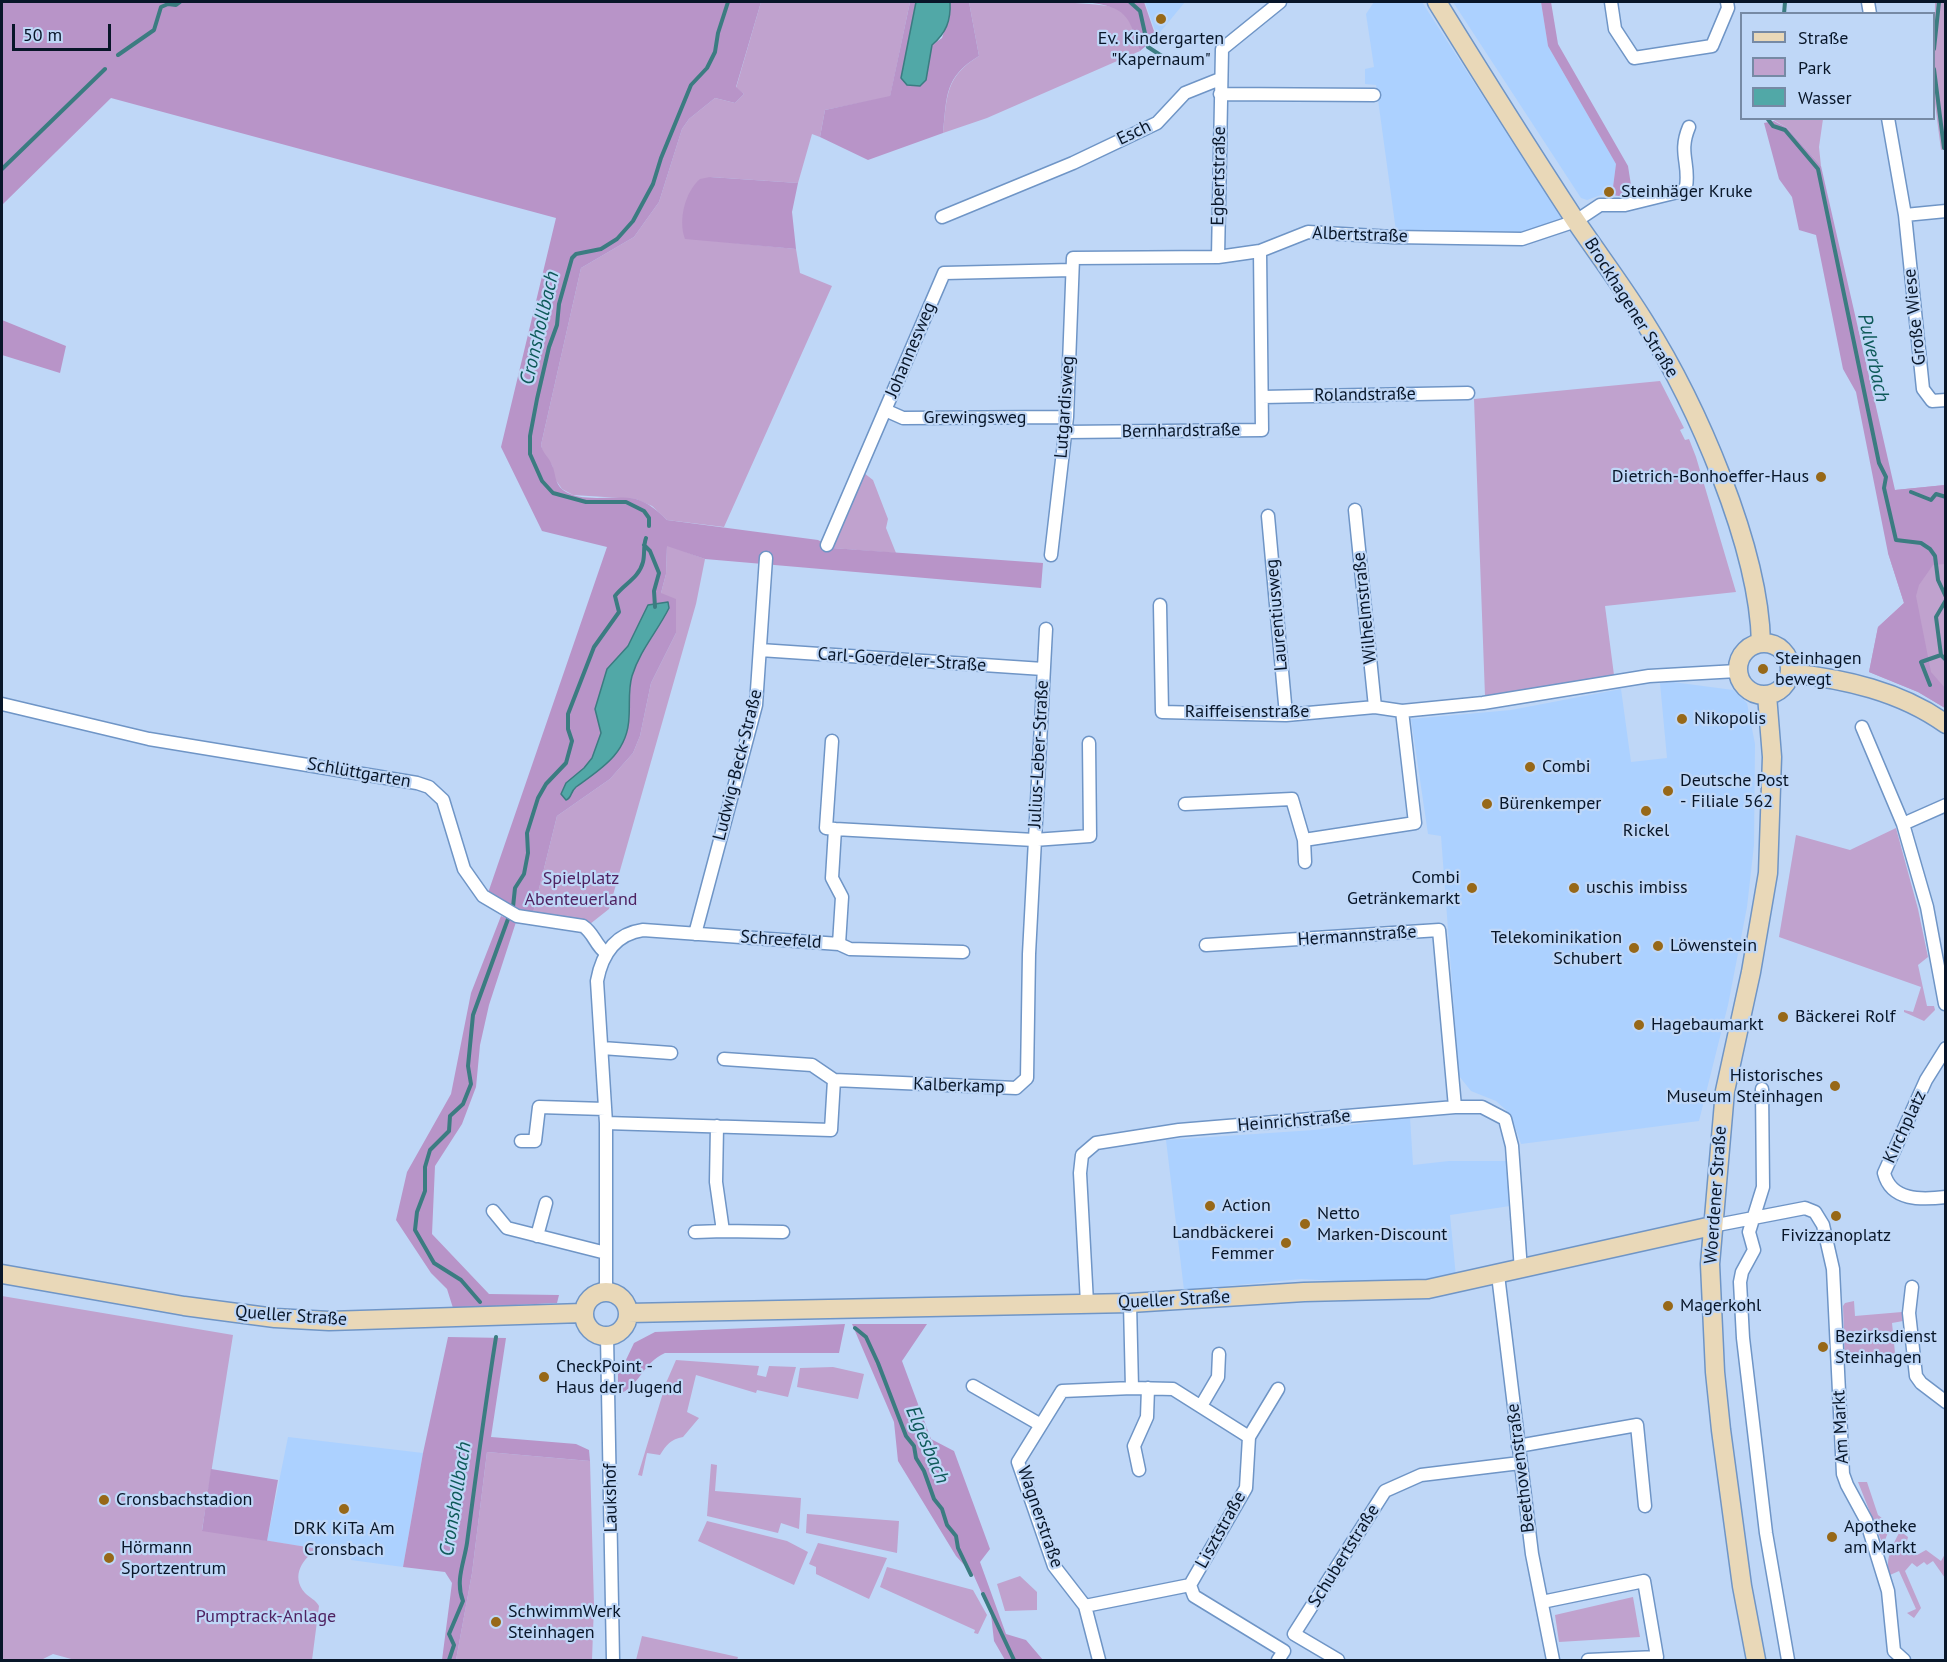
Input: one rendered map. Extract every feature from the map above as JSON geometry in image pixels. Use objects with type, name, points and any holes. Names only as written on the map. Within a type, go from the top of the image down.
[{"type":"main road","name":"Brockhagener Straße","points":[[1437,2],[1576,221],[1644,321],[1676,378],[1708,447],[1737,525],[1752,578],[1761,643]]},
{"type":"main road","points":[[1761,643],[1769,643],[1783,650],[1790,665],[1790,673],[1782,688],[1767,695],[1750,692],[1739,679],[1737,671],[1741,655],[1753,645],[1761,643]]},
{"type":"main road","points":[[1790,673],[1834,679],[1877,690],[1916,704],[1946,724]]},
{"type":"main road","name":"Woerdener Straße","points":[[1756,1660],[1741,1576],[1715,1372],[1710,1264],[1725,1091],[1751,972],[1768,873],[1772,757],[1767,695]]},
{"type":"main road","name":"Queller Straße","points":[[628,1313],[1130,1303],[1304,1292],[1428,1289],[1712,1226]]},
{"type":"main road","name":"Queller Straße","points":[[2,1274],[184,1306],[275,1318],[329,1321],[583,1313]]},
{"type":"main road","points":[[606,1291],[622,1298],[628,1313],[622,1329],[607,1336],[590,1330],[583,1313],[590,1298],[606,1291]]},
{"type":"street","points":[[1220,79],[1222,49],[1280,2]]},
{"type":"street","points":[[1611,2],[1615,29],[1634,58],[1712,46],[1728,8],[1727,2]]},
{"type":"street","name":"Egbertstraße","points":[[1218,257],[1220,79]]},
{"type":"street","name":"Esch","points":[[942,217],[1073,163],[1157,123],[1185,93],[1220,79]]},
{"type":"street","points":[[1220,94],[1374,95]]},
{"type":"street","name":"Große Wiese","points":[[1888,120],[1905,215],[1923,389],[1932,400],[1946,400]]},
{"type":"street","name":"Albertstraße","points":[[1073,264],[1218,257],[1260,251],[1308,232],[1522,239],[1576,221],[1600,206],[1625,205],[1682,191],[1686,187],[1682,143],[1689,128]]},
{"type":"street","points":[[1905,215],[1946,211]]},
{"type":"street","name":"Bernhardstraße","points":[[1065,432],[1262,430],[1260,251]]},
{"type":"street","name":"Johannesweg","points":[[827,545],[944,273],[1073,264]]},
{"type":"street","name":"Lutgardisweg","points":[[1051,555],[1067,417],[1073,264]]},
{"type":"street","name":"Rolandstraße","points":[[1262,397],[1468,393]]},
{"type":"street","name":"Grewingsweg","points":[[885,410],[903,418],[1067,417]]},
{"type":"street","name":"Wilhelmstraße","points":[[1355,510],[1375,707]]},
{"type":"street","name":"Laurentiusweg","points":[[1268,516],[1286,715]]},
{"type":"street","name":"Ludwig-Beck-Straße","points":[[695,934],[756,705],[766,558]]},
{"type":"street","name":"Raiffeisenstraße","points":[[1160,605],[1162,712],[1286,715],[1375,707],[1402,711],[1482,703],[1649,676],[1737,671]]},
{"type":"street","name":"Julius-Leber-Straße","points":[[1029,954],[1046,629]]},
{"type":"street","name":"Carl-Goerdeler-Straße","points":[[760,650],[1043,669]]},
{"type":"street","name":"Schlüttgarten","points":[[2,704],[149,739],[417,783],[429,787],[443,800],[464,869],[483,896],[517,916],[583,926],[588,929],[597,947],[606,953]]},
{"type":"street","points":[[1304,840],[1415,823],[1402,711]]},
{"type":"street","points":[[1862,727],[1903,824],[1927,907],[1945,1004]]},
{"type":"street","points":[[832,741],[826,828],[1034,840]]},
{"type":"street","name":"Julius-Leber-Straße","points":[[1034,840],[1090,837],[1089,743]]},
{"type":"street","points":[[1185,804],[1292,799],[1304,840],[1305,862]]},
{"type":"street","points":[[1903,824],[1946,805]]},
{"type":"street","points":[[835,829],[832,878],[842,897],[839,944]]},
{"type":"street","name":"Schreefeld","points":[[606,953],[623,935],[643,930],[839,944],[850,949],[963,952]]},
{"type":"street","name":"Hermannstraße","points":[[1206,945],[1439,930],[1455,1107]]},
{"type":"street","points":[[606,953],[597,981],[606,1123],[606,1291]]},
{"type":"street","name":"Kalberkamp","points":[[724,1059],[812,1065],[834,1080],[1016,1089],[1027,1078],[1029,954]]},
{"type":"street","points":[[602,1048],[671,1053]]},
{"type":"street","name":"Kirchplatz","points":[[1946,1048],[1926,1080],[1884,1173],[1890,1188],[1896,1193],[1930,1199],[1946,1197]]},
{"type":"street","points":[[606,1123],[831,1130],[834,1080]]},
{"type":"street","points":[[1762,1089],[1763,1187],[1752,1216],[1749,1232],[1754,1250],[1742,1272],[1740,1282],[1743,1338],[1754,1444],[1777,1609],[1788,1660]]},
{"type":"street","points":[[521,1141],[535,1141],[539,1107],[605,1109]]},
{"type":"street","name":"Heinrichstraße","points":[[1087,1303],[1080,1173],[1082,1155],[1096,1143],[1179,1130],[1455,1107],[1482,1107],[1505,1119],[1512,1146],[1521,1270]]},
{"type":"street","points":[[717,1126],[716,1182],[723,1231]]},
{"type":"street","points":[[537,1236],[546,1203]]},
{"type":"street","name":"Am Markt","points":[[1712,1226],[1752,1216],[1805,1208],[1815,1212],[1823,1225],[1833,1269],[1843,1474],[1866,1520],[1888,1591],[1894,1651],[1904,1660]]},
{"type":"street","points":[[494,1211],[507,1228],[606,1253]]},
{"type":"street","points":[[695,1232],[783,1232]]},
{"type":"street","name":"Beethovenstraße","points":[[1498,1275],[1532,1554],[1553,1660]]},
{"type":"street","points":[[1912,1287],[1909,1313],[1916,1376],[1921,1383],[1946,1402]]},
{"type":"street","points":[[1130,1303],[1132,1388],[1173,1389],[1249,1437]]},
{"type":"street","name":"Laukshof","points":[[607,1336],[613,1660]]},
{"type":"street","points":[[1201,1406],[1218,1377],[1219,1354]]},
{"type":"street","points":[[973,1386],[1041,1425]]},
{"type":"street","name":"Wagnerstraße","points":[[1085,1606],[1054,1566],[1018,1462],[1062,1391],[1132,1388]]},
{"type":"street","points":[[1138,1470],[1134,1446],[1148,1416],[1148,1388]]},
{"type":"street","name":"Lisztstraße","points":[[1190,1585],[1246,1488],[1249,1437],[1278,1389]]},
{"type":"street","points":[[1518,1446],[1637,1425],[1645,1506]]},
{"type":"street","name":"Schubertstraße","points":[[1338,1660],[1294,1634],[1385,1491],[1420,1475],[1520,1463]]},
{"type":"street","points":[[1542,1602],[1644,1581],[1657,1657],[1588,1660]]},
{"type":"street","points":[[1099,1660],[1085,1606],[1190,1585],[1194,1596],[1284,1651],[1278,1660]]},
{"type":"shaded area","points":[[2,2],[761,2],[736,87],[744,94],[735,103],[715,98],[689,119],[682,129],[659,202],[634,237],[581,268],[541,445],[552,465],[558,484],[563,490],[579,497],[636,499],[653,508],[667,520],[818,540],[832,548],[1043,563],[1041,588],[705,559],[667,546],[666,574],[661,593],[676,599],[676,633],[651,683],[640,736],[633,753],[610,779],[557,816],[533,913],[506,906],[488,893],[607,547],[542,531],[501,447],[556,218],[111,98],[2,205]]},
{"type":"shaded area","points":[[910,2],[916,2],[901,78],[932,45],[942,38],[950,12],[950,2],[969,2],[979,56],[959,72],[953,80],[947,98],[943,133],[868,160],[820,137],[825,110],[890,96]]},
{"type":"shaded area","points":[[1087,2],[1144,2],[1156,37],[1140,51],[1129,21],[1124,15],[1110,7]]},
{"type":"shaded area","name":"Ev. Kindergarten \"Kapernaum\"","points":[[1145,2],[1185,2],[1157,36]]},
{"type":"shaded area","points":[[1374,2],[1422,2],[1561,218],[1523,233],[1396,231],[1376,85],[1365,84],[1365,69],[1374,67],[1366,14]]},
{"type":"shaded area","points":[[1453,2],[1541,2],[1548,46],[1616,164],[1612,195],[1601,195],[1587,200],[1581,198]]},
{"type":"shaded area","points":[[1541,2],[1551,2],[1558,44],[1628,166],[1633,198],[1612,195],[1616,164],[1548,46]]},
{"type":"shaded area","points":[[1774,121],[1787,128],[1821,166],[1895,490],[1945,485],[1945,564],[1933,565],[1919,585],[1916,596],[1931,672],[1945,688],[1945,708],[1918,692],[1869,672],[1878,627],[1904,603],[1888,553],[1856,392],[1843,369],[1816,235],[1799,230],[1792,197],[1779,179],[1764,123]]},
{"type":"shaded area","points":[[710,177],[798,183],[792,212],[796,249],[685,239],[682,223],[684,207],[690,191],[700,179]]},
{"type":"shaded area","points":[[2,320],[66,346],[60,373],[2,355]]},
{"type":"shaded area","points":[[1673,682],[1733,690],[1747,703],[1755,744],[1754,845],[1747,907],[1728,1005],[1699,1121],[1521,1144],[1506,1110],[1496,1101],[1471,1091],[1459,1076],[1441,836],[1428,834],[1411,719],[1511,710],[1621,689],[1631,762],[1667,758],[1660,683]]},
{"type":"shaded area","points":[[501,916],[516,922],[489,1005],[480,1045],[476,1087],[462,1124],[435,1166],[432,1234],[489,1294],[559,1295],[557,1303],[453,1308],[447,1289],[431,1273],[396,1220],[407,1172],[451,1094],[471,993]]},
{"type":"shaded area","points":[[1410,1117],[1413,1165],[1449,1161],[1507,1161],[1510,1206],[1450,1215],[1456,1277],[1394,1284],[1301,1279],[1184,1290],[1166,1140],[1314,1130]]},
{"type":"shaded area","points":[[845,1324],[839,1353],[665,1353],[651,1362],[631,1387],[618,1394],[618,1365],[624,1364],[634,1343],[655,1332]]},
{"type":"shaded area","points":[[852,1324],[927,1324],[902,1361],[931,1439],[954,1451],[990,1549],[980,1562],[1006,1634],[1026,1640],[1043,1660],[1005,1660],[994,1641],[991,1614],[974,1576],[956,1556],[898,1461],[894,1422]]},
{"type":"shaded area","points":[[448,1337],[506,1338],[491,1437],[576,1444],[589,1450],[590,1461],[487,1452],[472,1573],[456,1660],[442,1660],[452,1583],[445,1572],[403,1567],[423,1453]]},
{"type":"shaded area","points":[[288,1437],[423,1453],[403,1567],[351,1560],[352,1554],[267,1541]]},
{"type":"shaded area","points":[[211,1469],[278,1480],[267,1541],[202,1531]]},
{"type":"green space","points":[[761,2],[910,2],[890,97],[825,110],[820,137],[812,134],[798,183],[710,177],[685,238],[796,249],[800,273],[832,286],[724,527],[667,520],[652,506],[636,499],[573,495],[562,489],[555,479],[552,465],[543,453],[541,445],[581,268],[634,237],[659,202],[682,129],[689,119],[715,98],[735,103],[744,94],[736,88]]},
{"type":"green space","points":[[969,2],[1070,3],[1121,9],[1132,22],[1140,51],[987,118],[943,133],[950,88],[960,72],[979,56]]},
{"type":"green space","points":[[1935,2],[1946,2],[1946,149],[1941,150],[1935,104]]},
{"type":"green space","points":[[1774,120],[1823,120],[1819,147],[1821,166],[1787,128]]},
{"type":"green space","points":[[1660,381],[1684,428],[1680,430],[1685,440],[1689,439],[1696,457],[1736,592],[1605,606],[1614,675],[1485,696],[1474,399]]},
{"type":"green space","points":[[864,473],[873,480],[888,519],[886,528],[896,553],[832,548]]},
{"type":"green space","points":[[1945,485],[1945,708],[1918,692],[1869,672],[1878,627],[1904,603],[1888,553],[1895,490]]},
{"type":"green space","name":"Spielplatz Abenteuerland","points":[[667,545],[705,559],[696,604],[609,909],[590,924],[533,913],[557,816],[610,779],[633,753],[640,736],[651,683],[676,633],[661,593],[666,574]]},
{"type":"green space","points":[[1896,828],[1918,909],[1928,957],[1918,965],[1927,1006],[1934,1006],[1935,1010],[1924,1021],[1904,1012],[1904,1010],[1913,1012],[1921,987],[1779,937],[1796,835],[1850,850]]},
{"type":"green space","name":"Cronsbachstadion","points":[[2,1296],[233,1335],[202,1530],[319,1549],[304,1562],[299,1574],[301,1587],[319,1606],[312,1660],[75,1660],[53,1654],[41,1660],[2,1660]]},
{"type":"green space","points":[[1854,1301],[1855,1316],[1902,1312],[1903,1321],[1892,1323],[1896,1363],[1845,1363],[1843,1306],[1845,1303]]},
{"type":"green space","points":[[676,1360],[759,1366],[757,1375],[766,1377],[769,1366],[796,1367],[788,1397],[757,1390],[756,1393],[696,1375],[687,1412],[699,1418],[683,1437],[669,1443],[660,1455],[647,1453],[642,1476],[638,1475],[666,1383]]},
{"type":"green space","points":[[833,1367],[864,1374],[858,1399],[797,1387],[800,1368]]},
{"type":"green space","points":[[487,1452],[590,1461],[594,1605],[592,1660],[456,1660],[472,1573]]},
{"type":"green space","points":[[711,1464],[717,1465],[715,1491],[801,1498],[799,1529],[781,1523],[778,1533],[707,1516]]},
{"type":"green space","points":[[1858,1482],[1867,1482],[1878,1515],[1891,1525],[1883,1545]]},
{"type":"green space","points":[[807,1514],[899,1521],[897,1553],[806,1533]]},
{"type":"green space","points":[[707,1521],[787,1541],[808,1552],[794,1585],[698,1541]]},
{"type":"green space","points":[[1900,1531],[1908,1537],[1906,1545],[1911,1552],[1917,1555],[1926,1550],[1941,1561],[1945,1554],[1945,1578],[1933,1561],[1927,1565],[1924,1562],[1917,1567],[1912,1563],[1905,1571],[1921,1608],[1914,1618],[1907,1613],[1916,1609],[1899,1571],[1890,1575],[1888,1569],[1890,1552]]},
{"type":"green space","points":[[818,1543],[887,1558],[869,1599],[816,1574],[816,1567],[809,1564]]},
{"type":"green space","points":[[887,1567],[973,1590],[987,1615],[978,1634],[974,1633],[975,1630],[880,1587]]},
{"type":"green space","points":[[1020,1576],[1037,1592],[1037,1610],[1005,1611],[997,1584]]},
{"type":"green space","points":[[1633,1597],[1640,1637],[1559,1642],[1555,1615]]},
{"type":"green space","points":[[642,1636],[738,1657],[737,1660],[636,1660]]},
{"type":"water","points":[[916,2],[950,2],[947,26],[932,45],[926,80],[920,86],[907,85],[901,78]]},
{"type":"water","points":[[668,602],[669,608],[639,658],[632,676],[629,717],[624,741],[612,759],[576,787],[566,800],[561,794],[566,783],[592,758],[601,733],[595,709],[607,669],[628,646],[648,605]]},
{"type":"waterway","points":[[118,55],[154,30],[161,7],[168,4],[176,5],[180,2]]},
{"type":"waterway","name":"Cronshollbach","points":[[649,526],[649,518],[644,511],[626,502],[586,502],[553,493],[542,481],[530,454],[530,436],[549,347],[557,325],[559,304],[572,258],[576,254],[601,249],[617,239],[633,221],[653,184],[661,158],[691,85],[707,68],[715,52],[718,33],[728,2]]},
{"type":"waterway","points":[[1130,2],[1140,11],[1148,47],[1168,60]]},
{"type":"waterway","name":"Pulverbach","points":[[1784,12],[1785,2]]},
{"type":"waterway","points":[[1935,40],[1939,2]]},
{"type":"waterway","points":[[2,169],[105,69]]},
{"type":"waterway","points":[[1935,77],[1944,148]]},
{"type":"waterway","name":"Pulverbach","points":[[1768,120],[1773,126],[1785,130],[1818,169],[1879,463],[1886,477],[1884,488],[1896,540],[1921,543],[1930,549],[1935,556],[1938,580],[1946,597]]},
{"type":"waterway","points":[[1911,492],[1931,500],[1936,494],[1946,497]]},
{"type":"waterway","name":"Cronshollbach","points":[[513,907],[515,888],[524,874],[528,853],[527,833],[538,798],[546,784],[566,763],[572,741],[568,729],[568,714],[594,647],[619,612],[615,596],[641,568],[646,538]]},
{"type":"waterway","name":"Elgesbach","points":[[644,545],[650,551],[659,573],[654,591],[655,607]]},
{"type":"waterway","name":"Pulverbach","points":[[1941,655],[1936,617],[1946,600]]},
{"type":"waterway","name":"Pulverbach","points":[[1941,655],[1946,660]]},
{"type":"waterway","name":"Pulverbach","points":[[1930,685],[1921,662],[1941,655]]},
{"type":"waterway","name":"Cronshollbach","points":[[480,1302],[461,1280],[434,1263],[415,1230],[417,1212],[425,1191],[425,1167],[430,1150],[449,1131],[450,1116],[463,1104],[471,1084],[468,1066],[473,1015],[508,919]]},
{"type":"waterway","name":"Elgesbach","points":[[855,1328],[866,1337],[906,1436],[914,1446],[916,1458],[924,1471],[934,1499],[942,1509],[947,1525],[956,1536],[958,1548],[971,1575]]},
{"type":"waterway","name":"Cronshollbach","points":[[449,1660],[454,1645],[449,1634],[463,1601],[460,1579],[496,1337]]},
{"type":"waterway","name":"Elgesbach","points":[[983,1594],[1014,1660]]},
{"type":"place","name":"Ev. Kindergarten \"Kapernaum\"","points":[[1161,19]]},
{"type":"place","name":"Steinhäger Kruke","points":[[1609,192]]},
{"type":"place","name":"Dietrich-Bonhoeffer-Haus","points":[[1821,477]]},
{"type":"place","name":"Steinhagen bewegt","points":[[1763,669]]},
{"type":"place","name":"Nikopolis","points":[[1682,719]]},
{"type":"place","name":"Combi","points":[[1530,767]]},
{"type":"place","name":"Deutsche Post - Filiale 562","points":[[1668,791]]},
{"type":"place","name":"Bürenkemper","points":[[1487,804]]},
{"type":"place","name":"Rickel","points":[[1646,811]]},
{"type":"place","name":"Combi Getränkemarkt","points":[[1472,888]]},
{"type":"place","name":"uschis imbiss","points":[[1574,888]]},
{"type":"place","name":"Löwenstein","points":[[1658,946]]},
{"type":"place","name":"Telekominikation Schubert","points":[[1634,948]]},
{"type":"place","name":"Bäckerei Rolf","points":[[1783,1017]]},
{"type":"place","name":"Hagebaumarkt","points":[[1639,1025]]},
{"type":"place","name":"Historisches Museum Steinhagen","points":[[1835,1086]]},
{"type":"place","name":"Action","points":[[1210,1206]]},
{"type":"place","name":"Fivizzanoplatz","points":[[1836,1216]]},
{"type":"place","name":"Netto Marken-Discount","points":[[1305,1224]]},
{"type":"place","name":"Landbäckerei Femmer","points":[[1286,1243]]},
{"type":"place","name":"Magerkohl","points":[[1668,1306]]},
{"type":"place","name":"Bezirksdienst Steinhagen","points":[[1823,1347]]},
{"type":"place","name":"CheckPoint - Haus der Jugend","points":[[544,1377]]},
{"type":"place","name":"Cronsbachstadion","points":[[104,1500]]},
{"type":"place","name":"DRK KiTa Am Cronsbach","points":[[344,1509]]},
{"type":"place","name":"Apotheke am Markt","points":[[1832,1537]]},
{"type":"place","name":"Hörmann Sportzentrum","points":[[109,1558]]},
{"type":"place","name":"SchwimmWerk Steinhagen","points":[[496,1622]]},
{"type":"park label","name":"Pumptrack-Anlage","points":[[266,1617]]}]
